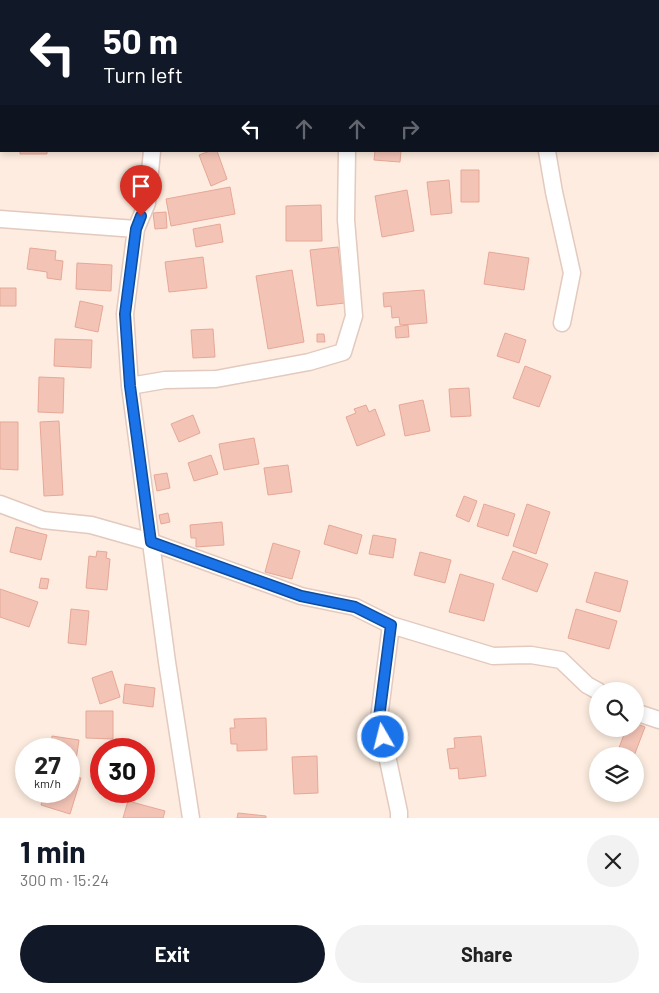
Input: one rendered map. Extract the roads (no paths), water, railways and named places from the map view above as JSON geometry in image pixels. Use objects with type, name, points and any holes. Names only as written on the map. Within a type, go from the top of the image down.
[{"type":"street","points":[[152,152],[147,202],[136,229],[125,314],[130,386],[167,662],[191,818]]},
{"type":"street","points":[[130,386],[165,380],[216,379],[309,362],[343,352],[354,316],[346,220],[347,152]]},
{"type":"street","points":[[547,152],[572,274],[562,323]]},
{"type":"street","points":[[0,219],[136,229]]},
{"type":"street","points":[[0,504],[43,520],[90,525],[151,542],[301,596],[355,607],[391,625],[493,656],[531,655],[561,660],[589,685]]},
{"type":"street","points":[[391,625],[379,718],[399,818]]},
{"type":"street","points":[[644,715],[659,720]]}]
